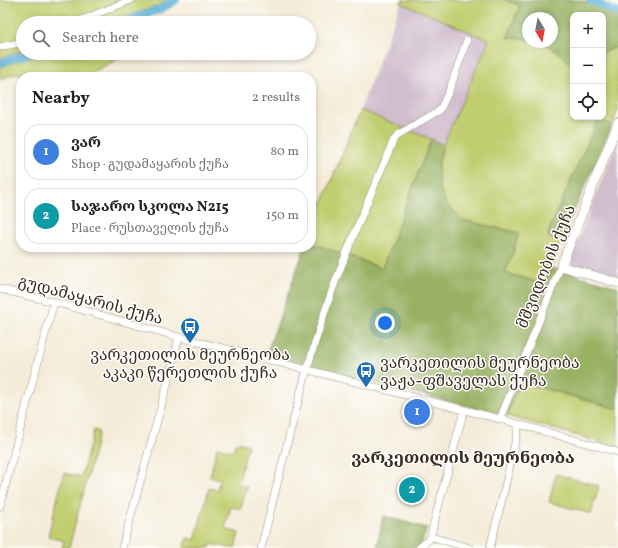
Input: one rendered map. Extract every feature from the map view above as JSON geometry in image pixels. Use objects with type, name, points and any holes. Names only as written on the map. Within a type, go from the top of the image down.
[{"type":"street","points":[[91,16],[131,0]]},
{"type":"street","points":[[261,548],[307,369],[327,304],[394,139],[399,134],[440,110],[468,40]]},
{"type":"street","points":[[0,47],[16,44]]},
{"type":"street","name":"მშვიდობის ქუჩა","points":[[500,419],[618,123]]},
{"type":"street","points":[[561,266],[618,283]]},
{"type":"street","name":"გუდამაყარის ქუჩა","points":[[0,289],[54,302],[179,337],[500,419],[618,452]]},
{"type":"street","points":[[0,506],[54,302]]},
{"type":"street","points":[[122,548],[179,337]]},
{"type":"street","points":[[432,537],[430,534],[464,410]]},
{"type":"street","points":[[490,548],[519,425]]},
{"type":"street","points":[[419,548],[432,537]]},
{"type":"street","points":[[432,537],[470,548]]},
{"type":"shaded area","points":[[401,3],[489,40],[443,145],[360,110]]},
{"type":"shaded area","points":[[618,139],[618,278],[571,264],[571,258]]},
{"type":"green space","points":[[0,0],[168,0],[158,6],[127,16],[16,16],[16,52],[0,58]]},
{"type":"green space","points":[[402,0],[505,0],[520,6],[507,38],[522,39],[522,48],[551,48],[558,52],[570,64],[570,120],[598,120],[555,240],[562,238],[544,284],[505,273],[519,233],[463,220],[446,203],[439,186],[438,166],[443,145],[489,40],[401,3]]},
{"type":"green space","points":[[506,0],[581,0],[618,16],[618,48],[606,52],[606,12],[570,12],[570,64],[552,48],[558,48],[558,12],[522,12],[522,39],[507,38],[520,6]]},
{"type":"green space","points":[[618,48],[618,110],[612,125],[598,120],[606,120],[606,52]]},
{"type":"green space","points":[[21,60],[116,60],[93,72],[16,72],[16,73],[0,79],[0,67]]},
{"type":"green space","points":[[360,110],[431,139],[382,268],[316,245],[316,219]]},
{"type":"green space","points":[[598,120],[612,125],[562,238],[555,240],[549,238],[548,232]]},
{"type":"green space","points":[[431,139],[443,145],[438,166],[439,186],[446,203],[463,220],[519,233],[505,273],[544,284],[552,268],[618,287],[618,409],[520,382],[507,416],[266,355],[303,252],[316,252],[316,245],[382,268]]},
{"type":"green space","points":[[520,382],[618,409],[618,447],[507,416]]},
{"type":"green space","points":[[94,430],[99,432],[69,548],[62,548],[64,541],[48,536],[64,473],[81,477]]},
{"type":"green space","points":[[236,442],[248,445],[238,484],[247,487],[241,509],[231,507],[225,529],[239,533],[235,548],[211,544],[210,548],[184,548],[187,538],[195,540],[209,488],[217,490],[220,479],[210,477],[217,447],[233,451]]},
{"type":"green space","points":[[556,474],[599,486],[591,514],[549,502]]},
{"type":"green space","points":[[383,516],[427,528],[420,548],[377,548]]},
{"type":"waterway","points":[[140,16],[161,9],[176,0]]},
{"type":"waterway","points":[[590,0],[618,13]]},
{"type":"waterway","points":[[0,63],[16,58]]},
{"type":"place","name":"ვარკეთილის მეურნეობა აკაკი წერეთლის ქუჩა","points":[[190,344]]},
{"type":"place","name":"ვარკეთილის მეურნეობა ვაჟა-ფშაველას ქუჩა","points":[[366,388]]},
{"type":"place","name":"ვარ","points":[[417,412]]},
{"type":"place","name":"საჯარო სკოლა N215","points":[[412,490]]},
{"type":"district","name":"ვარკეთილის მეურნეობა","points":[[463,457]]}]
